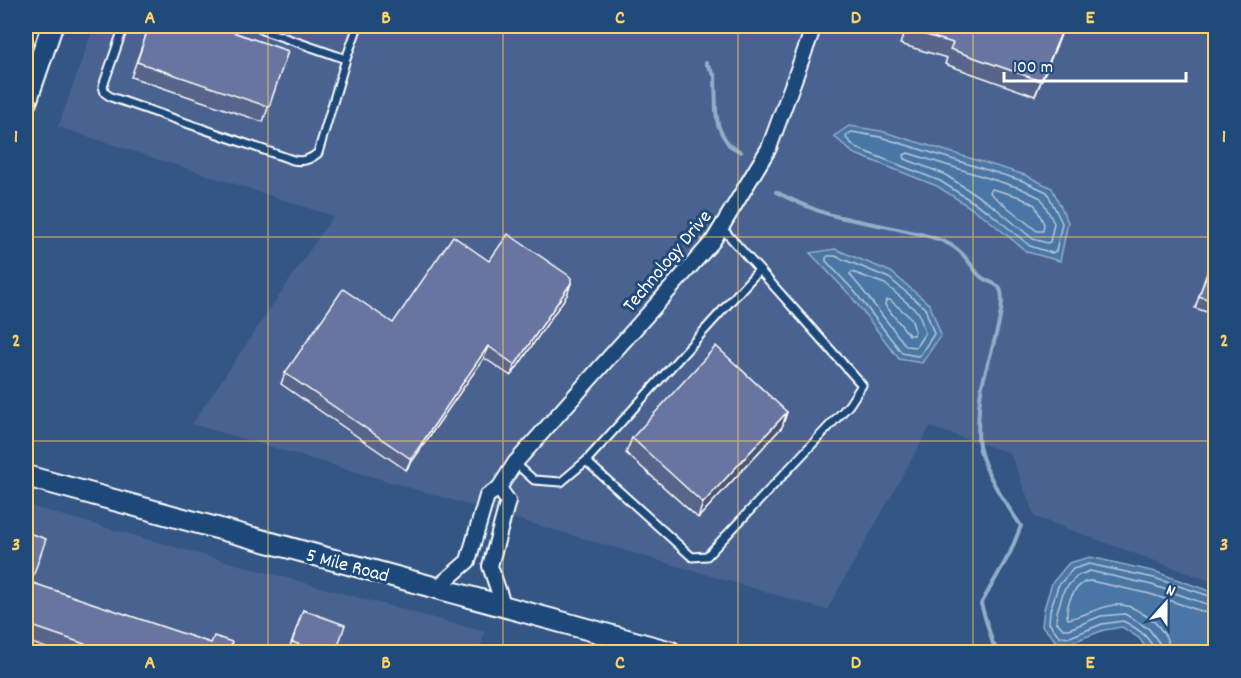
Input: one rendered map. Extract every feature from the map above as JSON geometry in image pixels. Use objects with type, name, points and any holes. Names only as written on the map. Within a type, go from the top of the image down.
[{"type":"street","points":[[26,36],[29,26]]},
{"type":"street","points":[[26,102],[52,26]]},
{"type":"street","name":"Technology Drive","points":[[437,588],[468,561],[487,496],[499,488],[515,463],[713,241],[769,148],[814,26]]},
{"type":"street","name":"5 Mile Road","points":[[26,476],[672,652]]},
{"type":"street","points":[[499,488],[508,501],[490,566],[504,607]]},
{"type":"lane","points":[[124,26],[104,86],[105,93],[293,160],[302,161],[318,153],[358,26]]},
{"type":"lane","points":[[259,26],[262,30],[346,59]]},
{"type":"lane","points":[[586,461],[692,557],[706,556],[849,405],[862,386],[721,227]]},
{"type":"lane","points":[[515,463],[534,480],[561,482],[586,461],[759,270]]},
{"type":"shaded area","points":[[94,26],[1215,26],[1215,583],[1035,517],[1010,453],[930,427],[827,610],[192,424],[333,216],[58,127]]},
{"type":"shaded area","points":[[26,505],[485,632],[479,652],[26,652]]},
{"type":"water","points":[[849,126],[881,131],[1025,175],[1052,188],[1068,222],[1060,261],[1027,252],[985,217],[937,186],[853,153],[834,136]]},
{"type":"water","points":[[835,249],[891,272],[930,305],[941,335],[922,363],[899,359],[851,296],[810,253]]},
{"type":"water","points":[[1090,557],[1156,572],[1215,593],[1215,652],[1149,652],[1139,638],[1122,627],[1104,630],[1070,643],[1057,642],[1042,626],[1044,609],[1052,583],[1069,563]]},
{"type":"building","points":[[149,26],[222,26],[221,28],[288,51],[269,107],[137,62]]},
{"type":"building","points":[[907,26],[1064,26],[1041,81],[950,49],[953,43],[906,29]]},
{"type":"building","points":[[508,234],[568,275],[571,283],[515,365],[488,346],[411,459],[285,373],[343,289],[393,323],[453,236],[489,261]]},
{"type":"building","points":[[1215,251],[1215,302],[1199,296]]},
{"type":"building","points":[[716,346],[787,412],[703,503],[632,438]]},
{"type":"building","points":[[26,532],[46,539],[28,591],[26,590]]},
{"type":"building","points":[[33,583],[211,643],[214,636],[232,642],[229,652],[108,652],[26,624],[26,607]]},
{"type":"building","points":[[303,610],[345,625],[336,652],[304,652],[306,647],[292,642]]},
{"type":"waterway","points":[[706,63],[715,76],[718,125],[729,145],[741,152]]},
{"type":"waterway","points":[[776,192],[827,214],[922,234],[942,241],[958,250],[981,277],[1000,289],[1002,298],[999,323],[981,391],[978,434],[979,446],[986,467],[996,488],[1021,526],[1010,553],[981,604],[993,644],[1000,652]]}]
